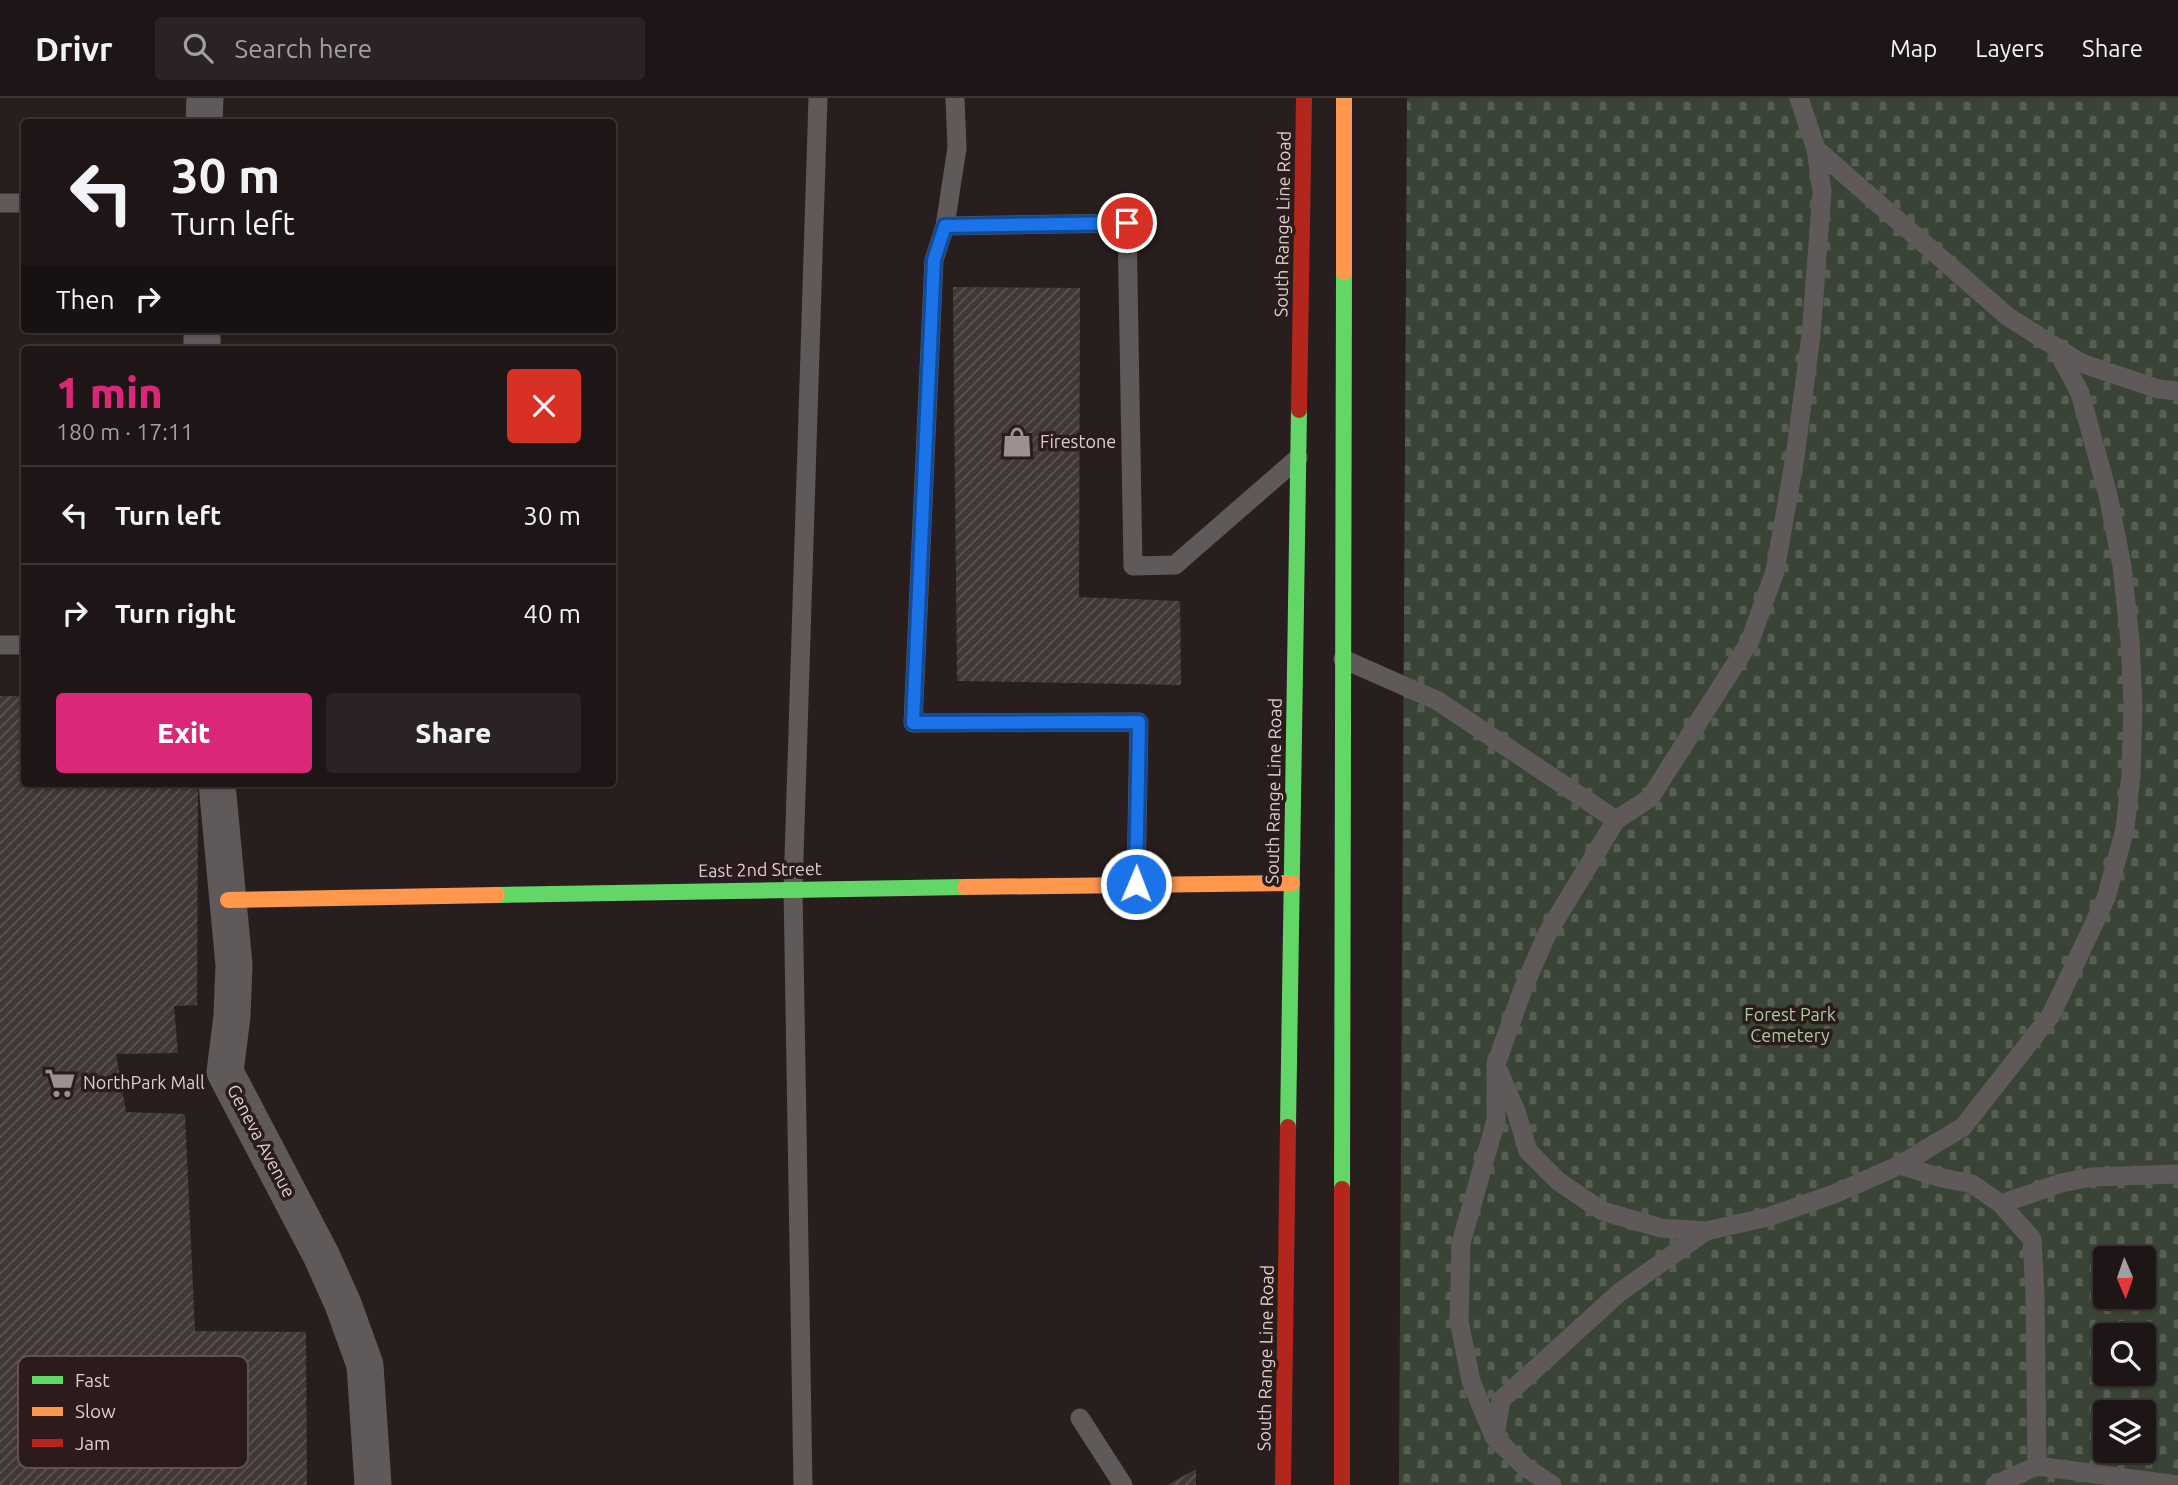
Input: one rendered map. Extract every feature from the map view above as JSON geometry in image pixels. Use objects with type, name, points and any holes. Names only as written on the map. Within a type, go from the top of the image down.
[{"type":"main road","name":"South Range Line Road","points":[[1283,1485],[1304,98]]},
{"type":"main road","points":[[1342,1485],[1344,98]]},
{"type":"main road","name":"East 2nd Street","points":[[228,900],[1292,883]]},
{"type":"street","points":[[204,119],[205,98]]},
{"type":"street","name":"Geneva Avenue","points":[[217,787],[234,965],[232,1016],[225,1072],[321,1255],[361,1353],[365,1365],[373,1485]]},
{"type":"lane","points":[[803,1485],[793,889],[818,98]]},
{"type":"lane","points":[[955,98],[957,148],[945,226],[934,260],[913,723],[1139,722],[1136,884]]},
{"type":"lane","points":[[1552,1485],[1525,1467],[1494,1437],[1471,1381],[1459,1321],[1461,1242],[1496,1120],[1496,1064],[1523,989],[1547,934],[1616,820],[1650,798],[1750,641],[1775,571],[1795,457],[1811,335],[1822,192],[1816,149],[1799,98]]},
{"type":"lane","points":[[1816,149],[2007,316],[2081,363],[2158,389],[2178,391]]},
{"type":"lane","points":[[0,203],[21,203]]},
{"type":"lane","points":[[945,226],[1127,223],[1133,566],[1175,565],[1298,458]]},
{"type":"lane","points":[[1496,1064],[1516,1111],[1528,1151],[1558,1181],[1602,1211],[1661,1227],[1706,1231],[1768,1217],[1834,1194],[1900,1165],[1963,1127],[2051,1015],[2106,898],[2125,829],[2131,775],[2133,705],[2122,566],[2108,495],[2080,393],[2055,346]]},
{"type":"lane","points":[[0,645],[21,645]]},
{"type":"lane","points":[[1343,659],[1438,701],[1616,820]]},
{"type":"lane","points":[[1900,1165],[1972,1184],[2001,1203],[2032,1239],[2036,1466]]},
{"type":"lane","points":[[2001,1203],[2061,1183],[2092,1177],[2178,1174]]},
{"type":"lane","points":[[1494,1437],[1501,1400],[1510,1391],[1620,1292],[1706,1231]]},
{"type":"lane","points":[[1080,1418],[1123,1485]]},
{"type":"lane","points":[[1995,1485],[2036,1466],[2178,1485]]},
{"type":"green space","name":"Forest Park Cemetery","points":[[1407,98],[2178,98],[2178,1485],[1399,1485]]},
{"type":"building","name":"Firestone","points":[[953,287],[1080,288],[1079,597],[1180,601],[1181,685],[957,681]]},
{"type":"building","name":"NorthPark Mall","points":[[0,696],[21,696],[21,787],[198,787],[197,1005],[174,1006],[178,1053],[116,1054],[126,1112],[185,1114],[195,1331],[306,1332],[307,1485],[0,1485]]},
{"type":"building","points":[[1196,1469],[1196,1485],[1167,1485]]},
{"type":"traffic: fast","points":[[1342,1189],[1344,272]]},
{"type":"traffic: fast","points":[[1288,1127],[1299,410]]},
{"type":"traffic: fast","points":[[497,895],[965,887]]},
{"type":"traffic: slow","points":[[1344,98],[1344,272]]},
{"type":"traffic: slow","points":[[965,887],[1292,883]]},
{"type":"traffic: slow","points":[[228,900],[497,895]]},
{"type":"traffic: jam","points":[[1299,410],[1304,98]]},
{"type":"traffic: jam","points":[[1283,1485],[1288,1127]]},
{"type":"traffic: jam","points":[[1342,1189],[1342,1485]]},
{"type":"place","name":"Firestone","points":[[1017,442]]},
{"type":"place","name":"NorthPark Mall","points":[[60,1083]]},
{"type":"route","points":[[1127,223],[945,226],[934,260],[913,723],[1139,722],[1136,884]]}]
